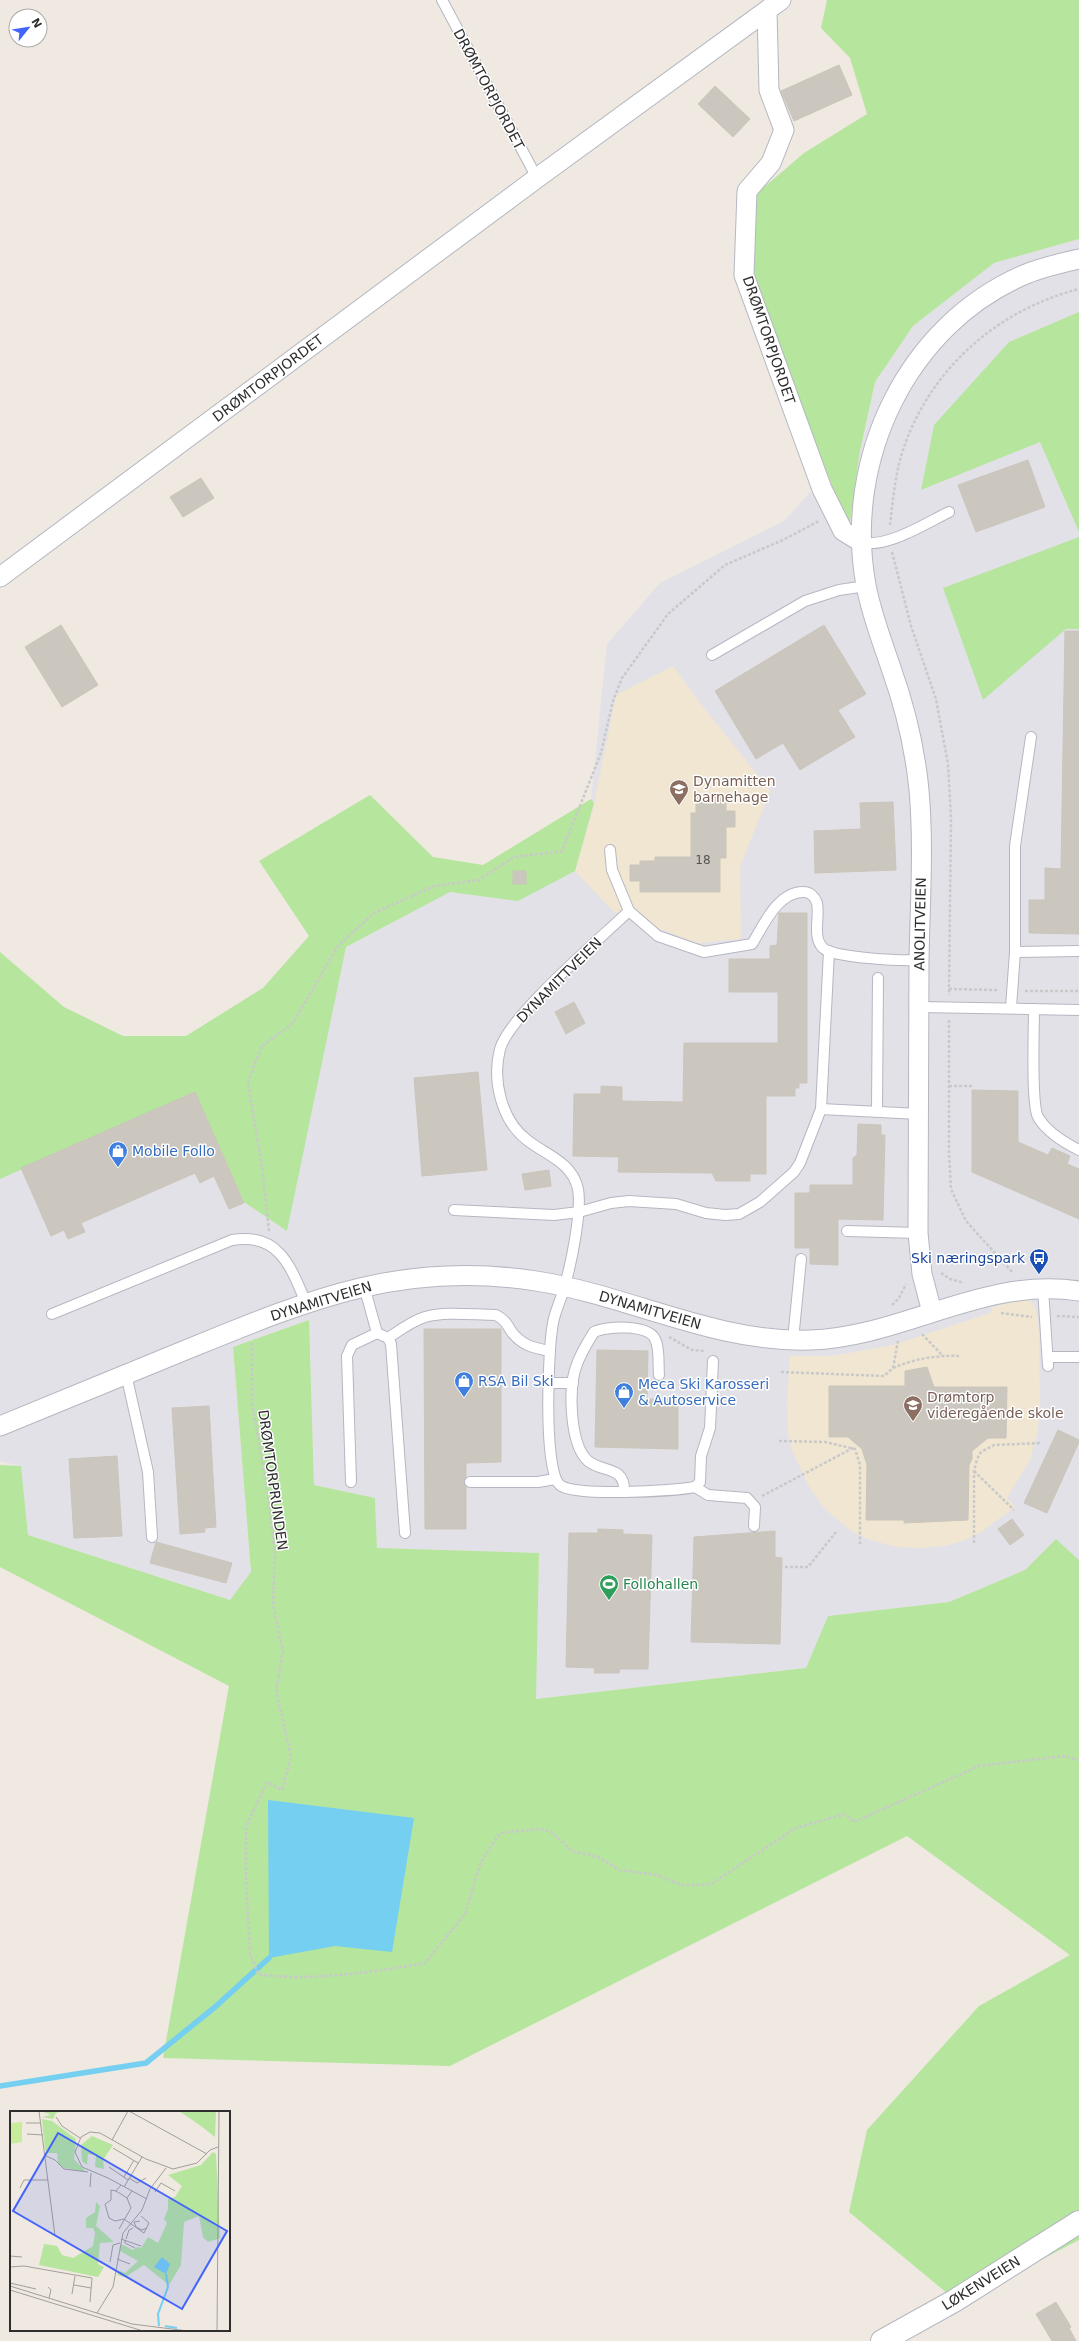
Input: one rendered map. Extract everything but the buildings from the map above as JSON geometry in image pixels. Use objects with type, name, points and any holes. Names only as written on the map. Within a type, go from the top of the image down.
[{"type":"main road","name":"LØKENVEIEN","points":[[882,2341],[954,2301],[1079,2222]]},
{"type":"street","name":"DRØMTORPJORDET","points":[[0,577],[537,178],[774,6]]},
{"type":"street","name":"DRØMTORPJORDET","points":[[774,6],[769,90],[784,130],[771,163],[747,191],[744,275],[822,490],[843,531],[861,542]]},
{"type":"street","name":"ANOLITVEIEN","points":[[932,1312],[922,1274],[918,1233],[921,819],[916,764],[898,690],[876,623],[866,586],[861,542],[867,479],[876,440],[890,405],[916,362],[955,320],[1000,287],[1032,272],[1079,259]]},
{"type":"street","name":"DYNAMITVEIEN","points":[[0,1426],[251,1323],[306,1303],[364,1286],[410,1278],[458,1275],[513,1278],[565,1286],[736,1333],[793,1340],[895,1333],[932,1312],[984,1296],[1016,1283]]},
{"type":"street","points":[[1016,1283],[1043,1288],[1079,1291]]},
{"type":"lane","name":"DRØMTORPJORDET","points":[[442,0],[537,178]]},
{"type":"lane","points":[[861,542],[872,545],[890,540],[949,512]]},
{"type":"lane","points":[[712,655],[805,601],[839,590],[866,586]]},
{"type":"lane","points":[[1011,1007],[1015,952],[1015,846],[1031,737]]},
{"type":"lane","points":[[610,850],[612,870],[629,911],[658,936],[704,952],[752,944],[780,903],[789,896],[806,892],[812,895],[817,903],[819,942],[829,951],[846,955],[919,960]]},
{"type":"lane","name":"DYNAMITTVEIEN","points":[[555,1479],[549,1451],[550,1351],[553,1322],[565,1286],[579,1212],[577,1186],[565,1166],[528,1141],[508,1119],[498,1082],[500,1048],[505,1036],[529,1007],[629,911]]},
{"type":"lane","points":[[454,1210],[554,1215],[579,1212],[611,1203],[629,1201],[676,1204],[706,1213],[725,1215],[747,1211],[760,1202],[794,1172],[800,1163],[821,1109],[829,951]]},
{"type":"lane","points":[[1015,952],[1079,951]]},
{"type":"lane","points":[[877,1111],[878,978]]},
{"type":"lane","points":[[920,1007],[1011,1007],[1079,1010]]},
{"type":"lane","points":[[1034,1009],[1034,1077],[1038,1116],[1046,1127],[1079,1150]]},
{"type":"lane","points":[[821,1109],[919,1114]]},
{"type":"lane","points":[[847,1231],[918,1233]]},
{"type":"lane","points":[[52,1314],[232,1240],[254,1238],[270,1245],[288,1263],[306,1303]]},
{"type":"lane","points":[[793,1340],[801,1258]]},
{"type":"lane","points":[[364,1286],[377,1333]]},
{"type":"lane","points":[[1043,1288],[1048,1362],[1079,1358]]},
{"type":"lane","points":[[388,1338],[425,1317],[439,1315],[496,1315],[502,1318],[518,1340],[525,1345],[550,1351]]},
{"type":"lane","points":[[624,1491],[622,1478],[616,1473],[600,1468],[588,1461],[578,1448],[573,1428],[573,1383],[575,1368],[586,1344],[594,1332],[614,1326],[646,1331],[653,1335],[656,1340],[659,1375]]},
{"type":"lane","points":[[377,1333],[388,1338],[392,1350],[405,1533]]},
{"type":"lane","points":[[351,1482],[346,1356],[352,1345],[377,1333]]},
{"type":"lane","points":[[695,1487],[700,1482],[701,1456],[710,1428],[713,1356]]},
{"type":"lane","points":[[126,1374],[148,1472],[152,1537]]},
{"type":"lane","points":[[549,1383],[573,1383]]},
{"type":"lane","points":[[470,1482],[538,1482],[555,1479],[559,1485],[567,1490],[594,1492],[695,1487],[708,1495],[742,1496],[751,1502],[755,1507],[754,1526]]},
{"type":"path","points":[[1016,1283],[1006,1264],[966,1221],[953,1197],[949,1170],[951,817],[948,764],[936,699],[910,620],[890,540],[894,492],[903,450],[916,419],[938,382],[963,353],[1001,323],[1026,308],[1079,289]]},
{"type":"path","points":[[270,1245],[262,1167],[248,1082],[261,1047],[293,1023],[338,946],[374,913],[434,886],[479,880],[514,857],[562,851],[601,753],[613,701],[622,678],[668,614],[725,565],[784,540],[834,513]]},
{"type":"path","points":[[949,1086],[972,1086]]},
{"type":"path","name":"DRØMTORPRUNDEN","points":[[251,1323],[252,1403],[268,1496],[275,1552],[273,1604],[283,1652],[276,1688],[291,1757],[282,1790],[267,1782],[246,1827],[246,1883],[250,1953],[258,1974],[280,1978],[386,1970],[425,1963],[465,1914],[481,1862],[500,1833],[538,1829],[550,1831],[572,1851],[598,1857],[620,1870],[657,1875],[682,1885],[711,1884],[796,1828],[846,1814],[854,1822],[979,1766],[1064,1756],[1079,1760]]},
{"type":"path","points":[[893,1368],[895,1333]]},
{"type":"path","points":[[921,1334],[942,1355]]},
{"type":"path","points":[[653,1335],[677,1340],[692,1350],[713,1356]]},
{"type":"path","points":[[781,1372],[878,1377],[888,1374],[893,1368],[907,1362],[942,1355],[959,1356]]},
{"type":"path","points":[[779,1441],[825,1442],[853,1448]]},
{"type":"path","points":[[974,1543],[974,1471],[977,1459],[981,1452],[994,1445],[1042,1443]]},
{"type":"path","points":[[751,1502],[853,1448]]},
{"type":"path","points":[[853,1448],[860,1465],[860,1544]]},
{"type":"path","points":[[974,1471],[1014,1510]]},
{"type":"path","points":[[784,1567],[808,1567],[836,1532]]},
{"type":"shaded area","name":"Ski næringspark","points":[[1079,239],[1079,1560],[1056,1539],[1025,1570],[949,1602],[828,1616],[806,1668],[535,1699],[539,1553],[377,1548],[375,1498],[314,1485],[309,1320],[233,1347],[251,1573],[230,1600],[28,1535],[21,1466],[0,1461],[0,1179],[195,1093],[335,995],[346,947],[450,892],[518,901],[594,803],[591,799],[607,644],[660,583],[784,521],[810,492],[848,528],[860,451],[875,382],[913,326],[994,263]]},
{"type":"shaded area","name":"Dynamitten barnehage","points":[[673,666],[770,791],[740,867],[741,939],[697,943],[613,911],[575,871],[593,809],[616,695]]},
{"type":"shaded area","name":"Drømtorp videregående skole","points":[[1023,1300],[1031,1301],[1036,1308],[1039,1333],[1040,1409],[1037,1435],[1030,1460],[1007,1498],[1015,1507],[981,1532],[962,1541],[945,1546],[922,1548],[897,1547],[870,1540],[854,1533],[824,1508],[810,1488],[793,1453],[788,1434],[787,1402],[790,1356],[832,1356],[893,1345],[990,1313],[993,1307]]},
{"type":"green space","points":[[827,0],[1079,0],[1079,239],[994,263],[913,326],[875,382],[860,451],[849,529],[775,339],[753,273],[756,194],[804,153],[867,114],[850,58],[821,28]]},
{"type":"green space","points":[[1079,312],[1079,532],[1040,442],[921,490],[934,425],[1009,342]]},
{"type":"green space","points":[[1079,537],[1079,629],[1066,629],[983,700],[943,588]]},
{"type":"green space","points":[[370,795],[433,857],[483,865],[591,799],[594,803],[575,871],[518,901],[450,892],[346,947],[287,1231],[244,1202],[195,1093],[0,1179],[0,952],[64,1007],[123,1036],[186,1036],[263,988],[309,936],[259,861]]},
{"type":"green space","points":[[309,1320],[314,1485],[375,1498],[377,1548],[539,1553],[536,1699],[806,1668],[828,1616],[949,1602],[1025,1570],[1056,1539],[1079,1560],[1079,2240],[959,2303],[849,2212],[867,2130],[979,2006],[1070,1955],[907,1836],[450,2066],[163,2058],[229,1686],[0,1567],[0,1465],[21,1466],[28,1535],[230,1600],[251,1572],[233,1347]]},
{"type":"water","points":[[268,1800],[414,1818],[392,1952],[335,1946],[269,1958]]},
{"type":"waterway","points":[[0,2086],[146,2063],[215,2007],[269,1958]]},
{"type":"place","name":"Dynamitten barnehage","points":[[679,806]]},
{"type":"place","name":"Mobile Follo","points":[[118,1168]]},
{"type":"place","name":"Ski næringspark","points":[[1039,1275]]},
{"type":"place","name":"RSA Bil Ski","points":[[464,1398]]},
{"type":"place","name":"Meca Ski Karosseri & Autoservice","points":[[624,1409]]},
{"type":"place","name":"Drømtorp videregående skole","points":[[913,1422]]},
{"type":"place","name":"Follohallen","points":[[609,1601]]}]
